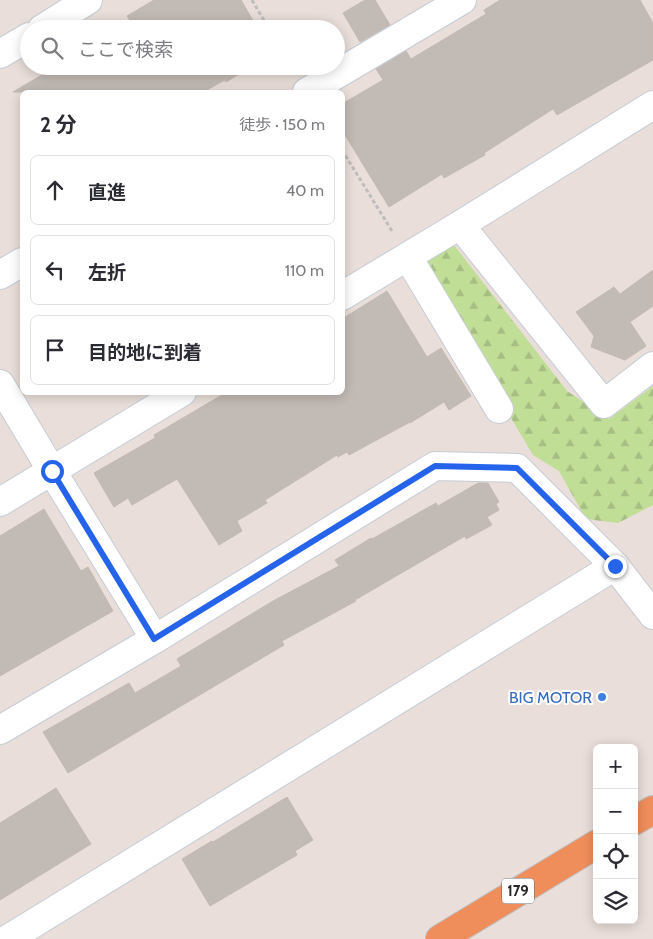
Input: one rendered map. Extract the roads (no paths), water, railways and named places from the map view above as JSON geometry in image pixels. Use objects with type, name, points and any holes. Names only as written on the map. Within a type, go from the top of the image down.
[{"type":"highway","points":[[638,819],[653,810]]},
{"type":"highway","name":"179","points":[[440,939],[593,846]]},
{"type":"street","points":[[56,20],[88,0]]},
{"type":"street","points":[[345,69],[462,0]]},
{"type":"street","points":[[0,54],[20,42]]},
{"type":"street","points":[[310,90],[336,75]]},
{"type":"street","points":[[345,294],[653,105]]},
{"type":"street","points":[[460,225],[604,404],[653,366]]},
{"type":"street","points":[[408,257],[500,409]]},
{"type":"street","points":[[0,276],[20,263]]},
{"type":"street","points":[[0,384],[154,639]]},
{"type":"street","points":[[0,502],[177,395]]},
{"type":"street","points":[[0,730],[154,639],[435,466],[517,468],[615,566],[653,616]]},
{"type":"street","points":[[8,939],[615,566]]},
{"type":"place","name":"BIG MOTOR","points":[[602,697]]}]
